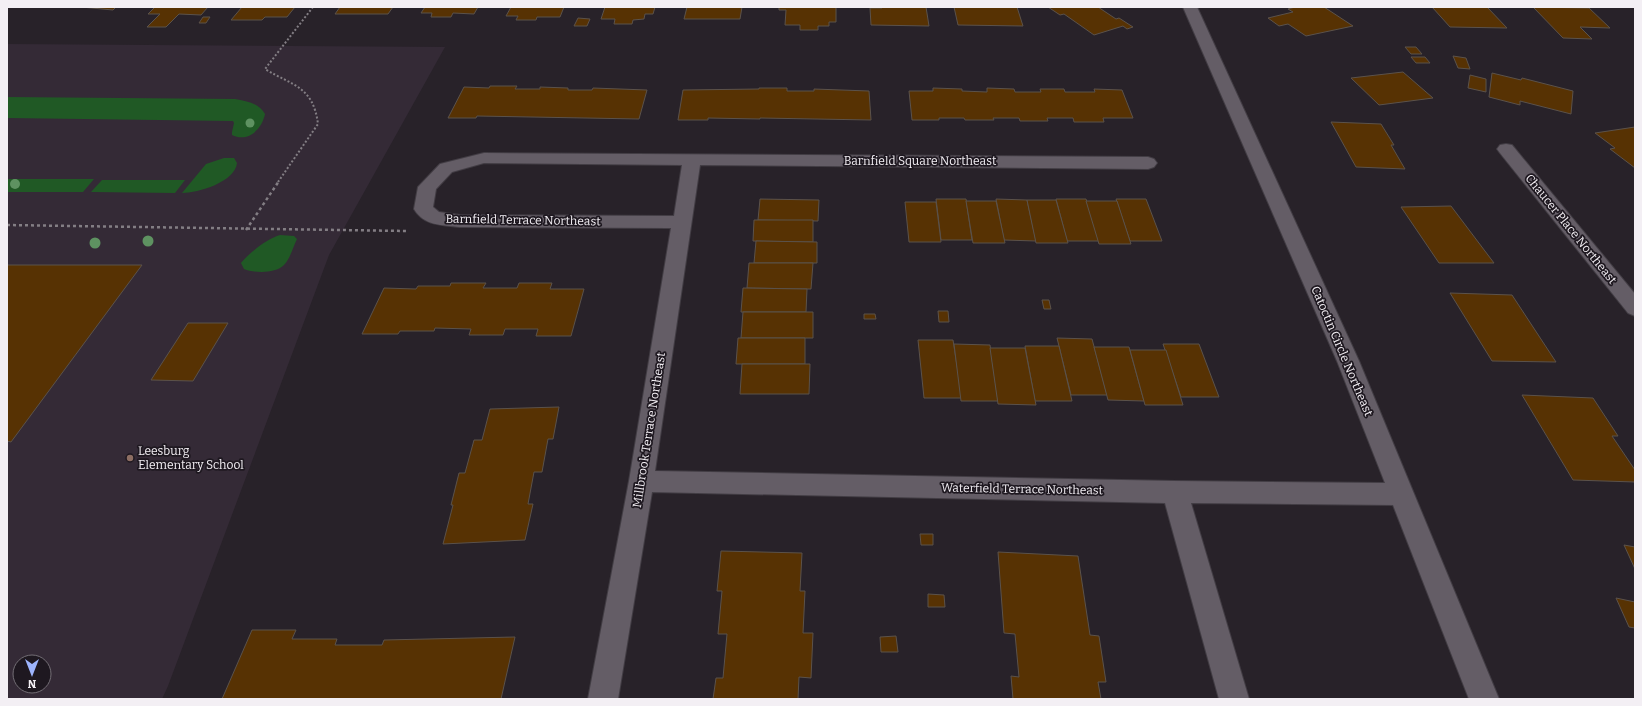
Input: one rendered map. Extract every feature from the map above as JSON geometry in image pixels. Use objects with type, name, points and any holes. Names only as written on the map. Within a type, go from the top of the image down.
[{"type":"street","name":"Catoctin Circle Northeast","points":[[1190,7],[1348,361],[1484,699]]},
{"type":"street","name":"Chaucer Place Northeast","points":[[1506,149],[1635,308]]},
{"type":"street","name":"Barnfield Terrace Northeast","points":[[682,222],[460,221],[434,218],[423,209],[427,187],[446,168],[484,158],[692,160]]},
{"type":"street","name":"Barnfield Square Northeast","points":[[692,160],[1148,163]]},
{"type":"street","name":"Millbrook Terrace Northeast","points":[[603,699],[641,481],[692,160]]},
{"type":"street","name":"Waterfield Terrace Northeast","points":[[641,481],[1175,492],[1402,494]]},
{"type":"street","points":[[1175,492],[1234,699]]},
{"type":"path","points":[[246,230],[318,124],[317,110],[310,96],[297,86],[265,69],[314,7]]},
{"type":"path","points":[[7,225],[403,232],[434,218]]},
{"type":"shaded area","name":"Leesburg Elementary School","points":[[7,44],[445,47],[329,255],[162,699],[7,699]]},
{"type":"green space","points":[[7,97],[235,99],[256,105],[265,114],[261,125],[253,133],[249,136],[238,137],[232,135],[233,121],[7,118]]},
{"type":"green space","points":[[224,158],[234,158],[237,163],[235,170],[230,176],[206,189],[182,193],[206,164]]},
{"type":"green space","points":[[7,179],[94,179],[83,192],[7,192]]},
{"type":"green space","points":[[102,180],[185,180],[175,193],[91,192]]},
{"type":"green space","points":[[280,235],[294,236],[297,239],[290,256],[284,265],[275,270],[264,272],[244,269],[241,263],[249,255],[259,246]]},
{"type":"building","points":[[81,7],[116,7],[113,10]]},
{"type":"building","points":[[155,7],[208,7],[201,15],[179,14],[166,27],[147,27],[160,14],[148,14]]},
{"type":"building","points":[[242,7],[295,7],[287,17],[265,17],[262,20],[231,20]]},
{"type":"building","points":[[340,7],[393,7],[388,14],[335,14]]},
{"type":"building","points":[[425,7],[478,7],[474,14],[453,13],[451,17],[431,17],[432,13],[421,13]]},
{"type":"building","points":[[511,7],[564,7],[560,17],[537,17],[536,20],[516,20],[518,16],[506,16]]},
{"type":"building","points":[[605,7],[655,7],[653,14],[645,14],[644,19],[633,20],[632,24],[614,24],[615,19],[601,19]]},
{"type":"building","points":[[687,7],[742,7],[740,19],[684,19]]},
{"type":"building","points":[[779,7],[836,7],[836,22],[829,22],[829,26],[818,26],[818,30],[800,30],[800,25],[785,25],[786,10],[779,10]]},
{"type":"building","points":[[881,7],[926,7],[929,26],[871,25],[870,8],[882,8]]},
{"type":"building","points":[[954,7],[1017,7],[1023,26],[958,25]]},
{"type":"building","points":[[1048,7],[1098,7],[1116,19],[1119,18],[1133,27],[1127,29],[1123,26],[1094,35],[1064,14],[1060,15]]},
{"type":"building","points":[[1295,7],[1324,7],[1353,26],[1306,36],[1288,24],[1279,26],[1268,18],[1293,12],[1288,9]]},
{"type":"building","points":[[1432,7],[1487,7],[1507,28],[1450,27]]},
{"type":"building","points":[[1533,7],[1589,8],[1610,28],[1580,27],[1592,39],[1563,38]]},
{"type":"building","points":[[203,17],[210,17],[206,23],[199,23]]},
{"type":"building","points":[[578,18],[590,19],[587,26],[574,26]]},
{"type":"building","points":[[1405,47],[1416,47],[1422,54],[1411,54]]},
{"type":"building","points":[[1453,56],[1466,58],[1470,69],[1458,68]]},
{"type":"building","points":[[1411,57],[1425,57],[1430,63],[1416,63]]},
{"type":"building","points":[[1403,72],[1433,98],[1379,105],[1351,78]]},
{"type":"building","points":[[1492,73],[1521,80],[1522,78],[1573,91],[1571,114],[1520,101],[1520,105],[1489,97]]},
{"type":"building","points":[[1470,75],[1486,79],[1486,92],[1468,88]]},
{"type":"building","points":[[490,86],[517,86],[515,89],[540,89],[540,87],[568,88],[568,90],[592,90],[593,88],[647,90],[639,119],[477,116],[476,118],[448,118],[464,87],[489,88]]},
{"type":"building","points":[[787,88],[787,91],[814,91],[814,89],[869,91],[871,120],[708,118],[708,120],[678,120],[683,90]]},
{"type":"building","points":[[933,88],[987,92],[987,88],[1014,89],[1015,92],[1041,92],[1040,89],[1064,89],[1065,92],[1095,92],[1094,89],[1122,90],[1133,118],[1103,118],[1104,122],[1074,122],[1073,118],[1047,118],[1048,121],[1020,121],[1019,118],[993,118],[994,120],[939,118],[939,120],[912,120],[909,91],[933,91]]},
{"type":"building","points":[[1331,122],[1381,124],[1394,145],[1391,145],[1405,169],[1356,167]]},
{"type":"building","points":[[1635,127],[1635,168],[1610,149],[1615,148],[1595,133]]},
{"type":"building","points":[[760,199],[819,200],[818,221],[758,220]]},
{"type":"building","points":[[936,199],[966,199],[972,240],[941,240]]},
{"type":"building","points":[[996,199],[1027,200],[1036,241],[1004,240]]},
{"type":"building","points":[[1056,199],[1086,199],[1099,241],[1067,241]]},
{"type":"building","points":[[1116,199],[1146,199],[1162,241],[1130,241]]},
{"type":"building","points":[[1027,200],[1056,200],[1068,243],[1036,243]]},
{"type":"building","points":[[966,201],[996,201],[1005,243],[973,243]]},
{"type":"building","points":[[1086,201],[1117,201],[1131,244],[1099,244]]},
{"type":"building","points":[[905,202],[936,202],[941,242],[909,242]]},
{"type":"building","points":[[1451,206],[1494,263],[1439,263],[1401,207]]},
{"type":"building","points":[[754,220],[813,220],[813,242],[753,241]]},
{"type":"building","points":[[756,241],[817,242],[817,263],[754,263]]},
{"type":"building","points":[[749,263],[813,263],[811,289],[747,288]]},
{"type":"building","points":[[7,265],[142,265],[11,442],[7,441]]},
{"type":"building","points":[[451,283],[486,283],[483,288],[517,288],[519,283],[552,283],[550,289],[584,289],[571,336],[536,336],[538,329],[505,329],[503,335],[469,335],[471,329],[435,328],[434,331],[400,331],[398,334],[362,334],[384,288],[416,289],[418,286],[450,286]]},
{"type":"building","points":[[743,288],[807,289],[806,312],[741,312]]},
{"type":"building","points":[[1450,293],[1512,295],[1556,362],[1492,361]]},
{"type":"building","points":[[1042,300],[1049,300],[1051,309],[1044,309]]},
{"type":"building","points":[[938,311],[948,311],[949,322],[939,322]]},
{"type":"building","points":[[743,312],[813,312],[813,338],[741,338]]},
{"type":"building","points":[[864,314],[875,314],[876,319],[864,319]]},
{"type":"building","points":[[188,323],[228,323],[193,381],[151,380]]},
{"type":"building","points":[[738,338],[805,338],[805,364],[736,364]]},
{"type":"building","points":[[1057,338],[1092,339],[1107,395],[1071,395]]},
{"type":"building","points":[[918,340],[953,340],[962,398],[924,398]]},
{"type":"building","points":[[954,344],[990,345],[998,401],[961,401]]},
{"type":"building","points":[[1163,344],[1199,344],[1219,397],[1181,397]]},
{"type":"building","points":[[1025,346],[1059,346],[1072,401],[1035,401]]},
{"type":"building","points":[[1094,347],[1129,347],[1144,401],[1108,400]]},
{"type":"building","points":[[990,348],[1025,348],[1036,405],[998,404]]},
{"type":"building","points":[[1130,350],[1166,350],[1183,405],[1145,405]]},
{"type":"building","points":[[742,364],[810,364],[809,394],[740,394]]},
{"type":"building","points":[[1522,395],[1593,398],[1618,436],[1612,436],[1635,470],[1635,482],[1573,480]]},
{"type":"building","points":[[559,407],[553,439],[548,439],[542,472],[534,472],[528,504],[533,504],[525,540],[443,544],[459,473],[465,473],[474,440],[482,440],[490,409]]},
{"type":"building","points":[[920,534],[933,534],[933,545],[921,545]]},
{"type":"building","points":[[1624,545],[1635,547],[1635,569]]},
{"type":"building","points":[[721,551],[802,553],[800,591],[805,591],[803,633],[813,633],[811,678],[799,677],[798,699],[713,699],[716,678],[723,678],[727,634],[718,634],[722,591],[717,591]]},
{"type":"building","points":[[998,552],[1078,556],[1090,635],[1099,636],[1106,682],[1098,682],[1101,699],[1013,699],[1011,676],[1019,677],[1015,634],[1004,633]]},
{"type":"building","points":[[928,594],[944,595],[945,607],[928,607]]},
{"type":"building","points":[[1616,598],[1635,602],[1635,628],[1629,627]]},
{"type":"building","points":[[252,630],[296,630],[292,639],[337,639],[335,645],[382,645],[384,640],[515,637],[501,699],[222,699]]},
{"type":"building","points":[[896,636],[898,652],[881,652],[880,637]]},
{"type":"place","name":"Leesburg Elementary School","points":[[130,458]]}]
